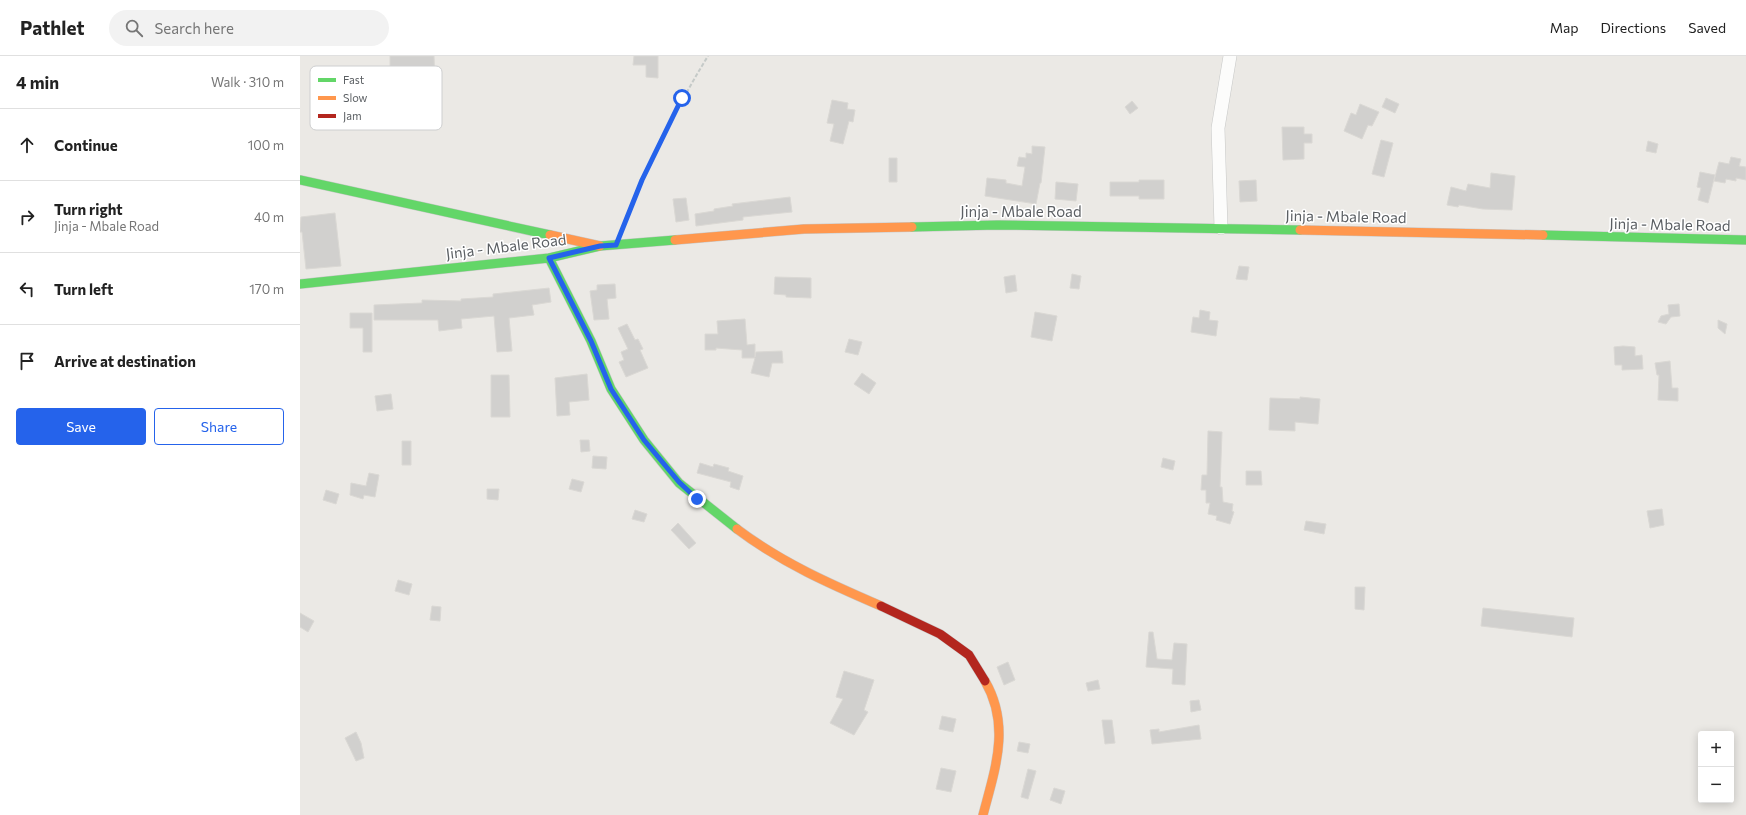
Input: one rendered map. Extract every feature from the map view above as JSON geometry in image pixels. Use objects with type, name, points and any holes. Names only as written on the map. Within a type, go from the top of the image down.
[{"type":"main road","points":[[300,180],[600,246]]},
{"type":"main road","name":"Jinja - Mbale Road","points":[[300,284],[549,258],[600,246],[804,229],[998,225],[1221,228],[1746,240]]},
{"type":"main road","points":[[549,258],[591,341],[611,389],[644,440],[679,482],[697,499],[753,541],[816,578],[889,609],[940,634],[969,656],[989,689],[996,709],[1000,737],[995,769],[984,815]]},
{"type":"street","points":[[1221,228],[1218,128],[1230,56]]},
{"type":"street","points":[[1732,240],[1746,249]]},
{"type":"path","points":[[616,245],[642,180],[682,98],[708,56]]},
{"type":"building","points":[[390,56],[434,56],[434,66],[390,66]]},
{"type":"building","points":[[634,56],[658,56],[658,78],[646,77],[646,65],[633,65]]},
{"type":"building","points":[[1386,98],[1399,104],[1395,113],[1382,107]]},
{"type":"building","points":[[832,100],[848,103],[847,109],[855,110],[853,122],[849,121],[843,144],[830,141],[834,124],[827,123]]},
{"type":"building","points":[[1132,101],[1138,108],[1130,114],[1125,107]]},
{"type":"building","points":[[1360,104],[1379,112],[1372,126],[1368,125],[1362,139],[1344,131],[1351,113],[1356,115]]},
{"type":"building","points":[[1282,127],[1304,127],[1304,134],[1312,134],[1312,143],[1304,143],[1304,159],[1283,160]]},
{"type":"building","points":[[1381,140],[1393,143],[1384,177],[1372,174]]},
{"type":"building","points":[[1648,141],[1658,144],[1656,153],[1646,151]]},
{"type":"building","points":[[1032,146],[1045,147],[1041,183],[1036,204],[985,196],[987,178],[1006,180],[1006,183],[1022,186],[1025,167],[1017,166],[1019,157],[1026,158],[1026,153],[1032,154]]},
{"type":"building","points":[[1731,157],[1741,159],[1739,166],[1746,167],[1746,180],[1736,178],[1736,181],[1726,179],[1725,183],[1714,181],[1719,162],[1729,164]]},
{"type":"building","points":[[889,158],[897,158],[897,182],[889,182]]},
{"type":"building","points":[[1700,172],[1715,175],[1708,203],[1698,200],[1701,188],[1697,187]]},
{"type":"building","points":[[1491,173],[1515,176],[1512,210],[1483,209],[1459,205],[1458,207],[1447,205],[1451,187],[1466,191],[1468,184],[1490,188]]},
{"type":"building","points":[[1139,180],[1164,180],[1164,199],[1139,199],[1139,196],[1110,196],[1110,182],[1139,182]]},
{"type":"building","points":[[1256,180],[1257,201],[1240,202],[1239,181]]},
{"type":"building","points":[[1056,182],[1078,184],[1076,201],[1055,199]]},
{"type":"building","points":[[790,197],[792,212],[743,217],[743,220],[696,226],[695,214],[733,206],[732,204]]},
{"type":"building","points":[[686,198],[689,220],[676,222],[673,199]]},
{"type":"building","points":[[335,213],[341,266],[306,269],[302,232],[300,232],[301,217]]},
{"type":"building","points":[[1239,266],[1249,267],[1247,280],[1236,279]]},
{"type":"building","points":[[1072,274],[1081,276],[1079,289],[1070,288]]},
{"type":"building","points":[[1015,275],[1017,291],[1006,293],[1004,277]]},
{"type":"building","points":[[775,277],[811,278],[811,298],[786,297],[786,295],[774,294]]},
{"type":"building","points":[[615,284],[616,298],[607,299],[609,319],[594,320],[590,291],[597,290],[597,285]]},
{"type":"building","points":[[549,288],[551,302],[532,305],[534,315],[509,318],[512,351],[497,352],[494,316],[461,319],[462,328],[439,331],[438,320],[374,320],[374,305],[422,303],[422,300],[461,301],[461,299],[493,297],[493,294]]},
{"type":"building","points":[[1679,304],[1680,316],[1671,317],[1666,324],[1658,322],[1661,316],[1669,314],[1668,305]]},
{"type":"building","points":[[1200,310],[1210,312],[1209,320],[1218,321],[1216,336],[1191,332],[1193,317],[1199,318]]},
{"type":"building","points":[[1035,312],[1057,316],[1052,341],[1031,337]]},
{"type":"building","points":[[350,313],[372,313],[372,352],[363,352],[363,328],[350,328]]},
{"type":"building","points":[[745,319],[747,345],[755,344],[755,357],[756,352],[782,351],[783,363],[772,363],[769,377],[751,373],[755,358],[742,358],[742,350],[716,348],[716,350],[705,350],[705,334],[718,334],[717,321]]},
{"type":"building","points":[[1718,320],[1727,324],[1725,334],[1718,328]]},
{"type":"building","points":[[627,324],[635,340],[638,339],[643,349],[640,350],[648,368],[626,377],[619,362],[624,360],[621,352],[628,349],[618,328]]},
{"type":"building","points":[[849,339],[862,342],[858,355],[845,352]]},
{"type":"building","points":[[1614,347],[1635,347],[1635,356],[1642,355],[1643,369],[1622,370],[1622,365],[1615,365]]},
{"type":"building","points":[[1670,361],[1672,388],[1678,388],[1678,401],[1658,400],[1659,375],[1657,375],[1655,363]]},
{"type":"building","points":[[862,373],[876,383],[869,394],[854,384]]},
{"type":"building","points":[[587,374],[589,400],[569,402],[570,415],[557,416],[555,378]]},
{"type":"building","points":[[491,375],[509,375],[510,417],[491,417]]},
{"type":"building","points":[[391,394],[393,409],[377,411],[375,396]]},
{"type":"building","points":[[1300,397],[1320,399],[1318,424],[1295,422],[1295,431],[1269,430],[1270,398],[1300,399]]},
{"type":"building","points":[[1208,431],[1222,432],[1220,487],[1222,487],[1223,502],[1233,504],[1232,511],[1234,512],[1230,524],[1216,520],[1217,516],[1208,514],[1210,503],[1206,503],[1206,490],[1201,490],[1202,475],[1207,475]]},
{"type":"building","points":[[580,440],[589,440],[590,451],[581,452]]},
{"type":"building","points":[[402,441],[411,441],[411,465],[402,465]]},
{"type":"building","points":[[593,456],[607,457],[606,469],[592,468]]},
{"type":"building","points":[[1163,458],[1175,461],[1173,470],[1161,467]]},
{"type":"building","points":[[700,463],[713,467],[714,464],[729,468],[728,471],[743,476],[739,490],[730,487],[731,482],[697,473]]},
{"type":"building","points":[[1246,471],[1261,471],[1262,485],[1246,485]]},
{"type":"building","points":[[369,473],[379,475],[375,497],[364,495],[363,499],[350,495],[351,483],[366,486]]},
{"type":"building","points":[[572,479],[584,482],[581,492],[569,489]]},
{"type":"building","points":[[487,489],[499,489],[498,500],[487,499]]},
{"type":"building","points":[[326,490],[339,494],[336,504],[323,500]]},
{"type":"building","points":[[1662,509],[1664,525],[1650,528],[1647,511]]},
{"type":"building","points":[[635,510],[647,514],[644,522],[632,519]]},
{"type":"building","points":[[1306,521],[1326,524],[1324,534],[1304,530]]},
{"type":"building","points":[[678,523],[696,543],[689,549],[671,530]]},
{"type":"building","points":[[398,580],[412,584],[409,595],[395,591]]},
{"type":"building","points":[[1355,587],[1365,587],[1364,610],[1355,609]]},
{"type":"building","points":[[432,606],[441,607],[440,621],[430,620]]},
{"type":"building","points":[[1483,608],[1574,618],[1572,637],[1481,626]]},
{"type":"building","points":[[300,613],[314,621],[308,632],[300,627]]},
{"type":"building","points":[[1149,632],[1153,632],[1157,659],[1172,660],[1174,643],[1187,644],[1185,685],[1172,684],[1173,669],[1146,667]]},
{"type":"building","points":[[1008,662],[1015,680],[1004,685],[997,667]]},
{"type":"building","points":[[844,671],[874,680],[864,710],[868,712],[854,735],[830,723],[843,699],[836,697]]},
{"type":"building","points":[[1098,680],[1100,689],[1088,691],[1086,683]]},
{"type":"building","points":[[1199,700],[1201,710],[1191,712],[1190,701]]},
{"type":"building","points":[[942,716],[956,719],[953,732],[939,729]]},
{"type":"building","points":[[1102,720],[1112,720],[1115,743],[1105,744]]},
{"type":"building","points":[[1199,725],[1201,739],[1152,744],[1150,730],[1159,729],[1159,732]]},
{"type":"building","points":[[356,732],[361,743],[364,758],[356,761],[345,738]]},
{"type":"building","points":[[1019,742],[1030,744],[1028,753],[1017,751]]},
{"type":"building","points":[[941,768],[956,771],[951,792],[936,789]]},
{"type":"building","points":[[1028,769],[1036,771],[1028,799],[1021,797]]},
{"type":"building","points":[[1054,788],[1065,791],[1061,804],[1050,800]]},
{"type":"traffic: fast","points":[[300,180],[550,235]]},
{"type":"traffic: fast","points":[[912,227],[998,225],[1300,230]]},
{"type":"traffic: fast","points":[[1543,235],[1746,240]]},
{"type":"traffic: fast","points":[[300,284],[549,258],[600,246],[675,240]]},
{"type":"traffic: fast","points":[[549,258],[591,341],[611,389],[644,440],[679,483],[737,529]]},
{"type":"traffic: slow","points":[[675,240],[804,229],[912,227]]},
{"type":"traffic: slow","points":[[1300,230],[1543,235]]},
{"type":"traffic: slow","points":[[550,235],[600,246]]},
{"type":"traffic: slow","points":[[737,529],[789,563],[881,606]]},
{"type":"traffic: slow","points":[[983,815],[996,764],[999,731],[993,698],[985,681]]},
{"type":"traffic: jam","points":[[881,606],[940,634],[969,655],[985,681]]},
{"type":"route","points":[[682,98],[642,180],[616,245],[600,246],[549,258],[591,341],[611,389],[644,440],[679,482],[697,499]]}]
